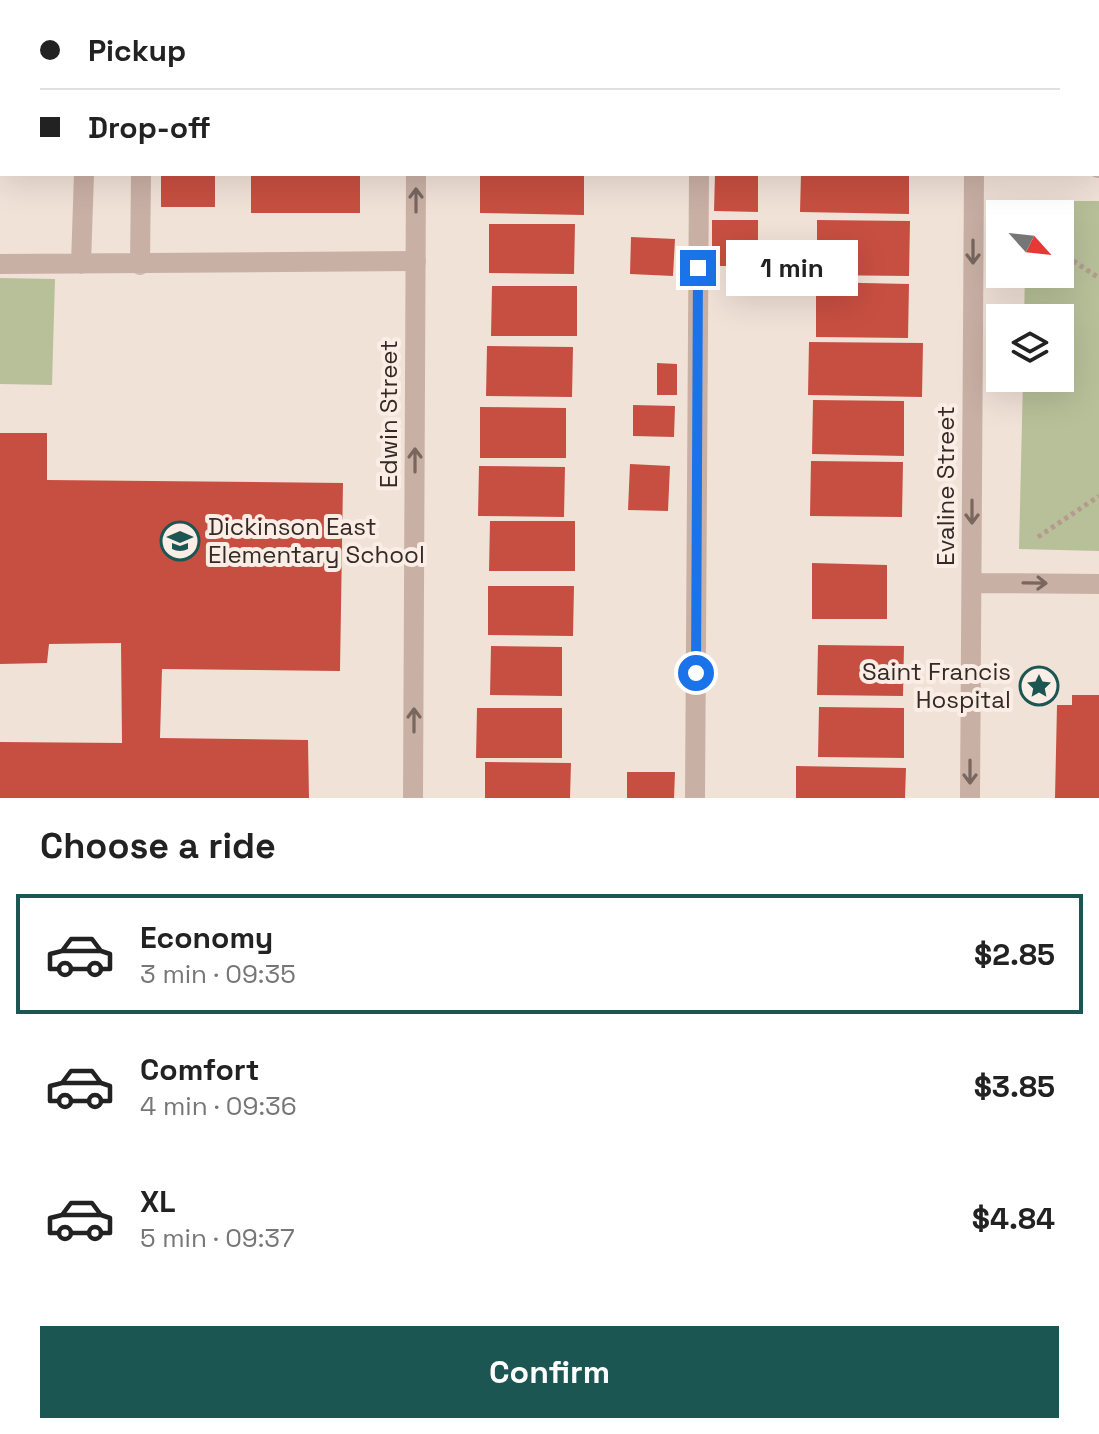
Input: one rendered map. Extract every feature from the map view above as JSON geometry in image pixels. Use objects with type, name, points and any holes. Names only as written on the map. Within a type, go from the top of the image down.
[{"type":"street","points":[[81,264],[84,176]]},
{"type":"street","points":[[140,265],[141,176]]},
{"type":"street","name":"Edwin Street","points":[[413,798],[416,176]]},
{"type":"street","points":[[695,798],[699,176]]},
{"type":"street","name":"Evaline Street","points":[[970,798],[974,176]]},
{"type":"street","points":[[0,264],[416,261]]},
{"type":"street","points":[[972,583],[1099,584]]},
{"type":"path","points":[[1074,261],[1099,278]]},
{"type":"path","points":[[1038,537],[1099,496]]},
{"type":"green space","points":[[1074,201],[1099,201],[1099,551],[1019,549],[1023,392],[1074,392],[1074,304],[1024,304],[1025,288],[1074,288]]},
{"type":"green space","points":[[0,278],[55,279],[52,385],[0,384]]},
{"type":"building","points":[[161,176],[215,176],[215,207],[161,207]]},
{"type":"building","points":[[251,176],[360,176],[360,213],[251,213]]},
{"type":"building","points":[[480,176],[584,176],[584,215],[480,213]]},
{"type":"building","points":[[715,176],[758,176],[758,212],[714,211]]},
{"type":"building","points":[[801,176],[909,176],[909,214],[800,212]]},
{"type":"building","points":[[712,220],[758,220],[758,266],[712,266]]},
{"type":"building","points":[[817,220],[910,221],[909,276],[817,275]]},
{"type":"building","points":[[489,224],[575,224],[574,274],[489,273]]},
{"type":"building","points":[[631,237],[675,239],[673,276],[630,274]]},
{"type":"building","points":[[816,282],[909,284],[908,338],[816,337]]},
{"type":"building","points":[[492,286],[577,286],[577,336],[491,336]]},
{"type":"building","points":[[809,342],[923,343],[922,397],[808,395]]},
{"type":"building","points":[[487,346],[573,347],[572,397],[486,396]]},
{"type":"building","points":[[657,363],[677,364],[677,395],[657,395]]},
{"type":"building","points":[[813,400],[904,401],[904,456],[812,454]]},
{"type":"building","points":[[633,405],[675,406],[674,437],[633,436]]},
{"type":"building","points":[[480,407],[566,408],[566,458],[480,458]]},
{"type":"building","name":"Dickinson East Elementary School","points":[[0,433],[47,433],[47,480],[343,483],[340,671],[162,669],[160,738],[308,740],[309,798],[0,798],[0,742],[122,743],[121,643],[49,644],[47,663],[0,664]]},
{"type":"building","points":[[811,461],[903,462],[902,517],[810,516]]},
{"type":"building","points":[[630,464],[670,466],[668,511],[628,510]]},
{"type":"building","points":[[479,466],[565,467],[564,517],[478,516]]},
{"type":"building","points":[[490,521],[575,521],[575,571],[489,571]]},
{"type":"building","points":[[812,563],[887,565],[887,619],[812,619]]},
{"type":"building","points":[[488,586],[574,586],[573,636],[488,635]]},
{"type":"building","points":[[818,645],[904,646],[903,696],[817,695]]},
{"type":"building","points":[[491,646],[562,647],[562,696],[490,695]]},
{"type":"building","points":[[1072,695],[1099,695],[1099,798],[1055,798],[1057,705],[1072,705]]},
{"type":"building","points":[[819,707],[904,708],[904,758],[818,757]]},
{"type":"building","points":[[477,708],[562,708],[562,758],[476,758]]},
{"type":"building","points":[[485,762],[571,763],[570,798],[485,798]]},
{"type":"building","points":[[796,766],[906,768],[905,798],[796,798]]},
{"type":"building","points":[[627,772],[675,772],[674,798],[627,798]]},
{"type":"place","name":"Dickinson East Elementary School","points":[[180,541]]},
{"type":"place","name":"Saint Francis Hospital","points":[[1039,686]]},
{"type":"route","points":[[696,673],[698,268]]}]
